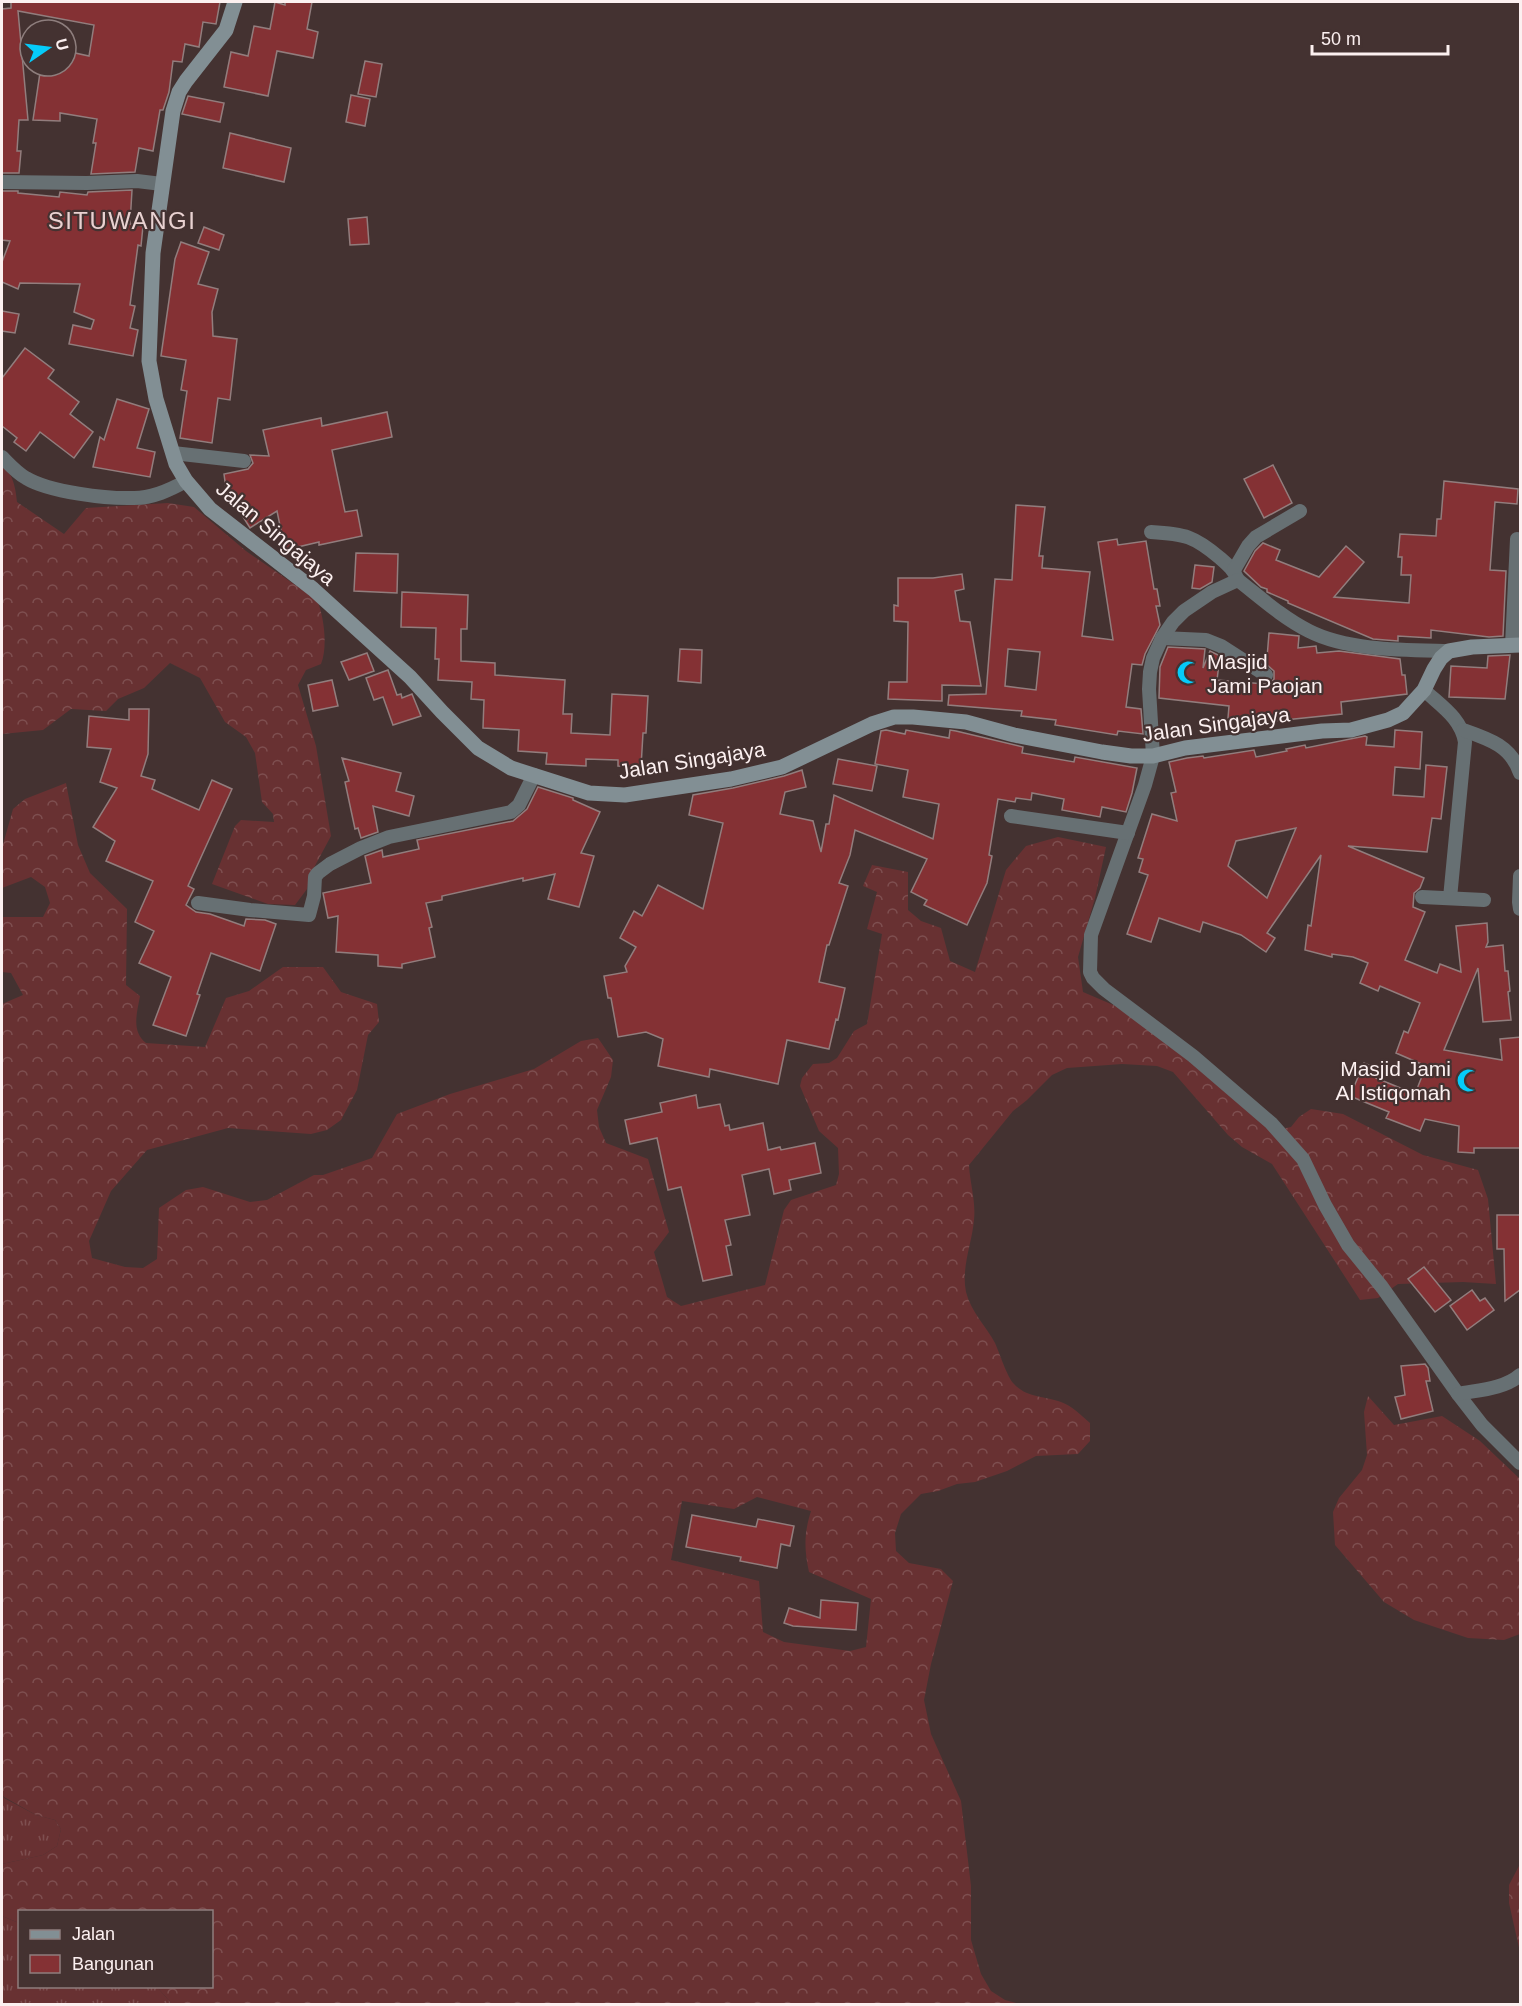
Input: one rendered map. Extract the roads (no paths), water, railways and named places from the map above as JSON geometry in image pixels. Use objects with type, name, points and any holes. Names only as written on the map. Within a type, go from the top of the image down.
[{"type":"street","name":"Jalan Singajaya","points":[[235,2],[226,30],[206,57],[196,66],[179,92],[173,111],[153,253],[149,361],[156,399],[176,464],[186,481],[210,509],[313,589],[388,657],[478,748],[511,768],[589,793],[625,795],[731,779],[782,767],[872,724],[894,717],[966,722],[1014,735],[1102,752],[1153,756],[1185,747],[1322,731],[1351,730],[1388,720],[1403,713],[1424,690],[1441,658],[1449,651]]},
{"type":"street","points":[[2,182],[136,181],[162,184]]},
{"type":"street","points":[[173,453],[244,461]]},
{"type":"street","points":[[2,457],[25,478],[79,493],[135,498],[165,493],[186,481]]},
{"type":"street","points":[[1300,511],[1256,537],[1248,546],[1236,575],[1184,611],[1162,638],[1153,658],[1150,672],[1153,756],[1091,934],[1089,964],[1093,978],[1104,989],[1193,1056],[1279,1132],[1303,1160],[1348,1245],[1382,1287],[1482,1425],[1521,1463]]},
{"type":"street","points":[[1151,532],[1178,534],[1202,542],[1272,608],[1309,631],[1335,641],[1404,650],[1449,651],[1472,647],[1516,645],[1517,539]]},
{"type":"street","points":[[1162,638],[1206,640],[1221,646],[1266,675]]},
{"type":"street","points":[[1424,690],[1457,719],[1463,730],[1465,742],[1450,898]]},
{"type":"street","points":[[1463,730],[1495,741],[1516,762],[1521,773]]},
{"type":"street","points":[[198,903],[309,915],[314,896],[315,878],[330,864],[389,837],[511,812],[519,805],[534,775]]},
{"type":"street","points":[[1011,816],[1128,833]]},
{"type":"street","points":[[1521,876],[1519,902],[1521,909]]},
{"type":"street","points":[[1422,897],[1484,900]]},
{"type":"street","points":[[1458,1394],[1496,1387],[1521,1376]]},
{"type":"place","name":"Masjid Jami Paojan","points":[[1189,673]]},
{"type":"place","name":"Masjid Jami Al Istiqomah","points":[[1469,1080]]},
{"type":"district","name":"SITUWANGI","points":[[122,220]]}]
